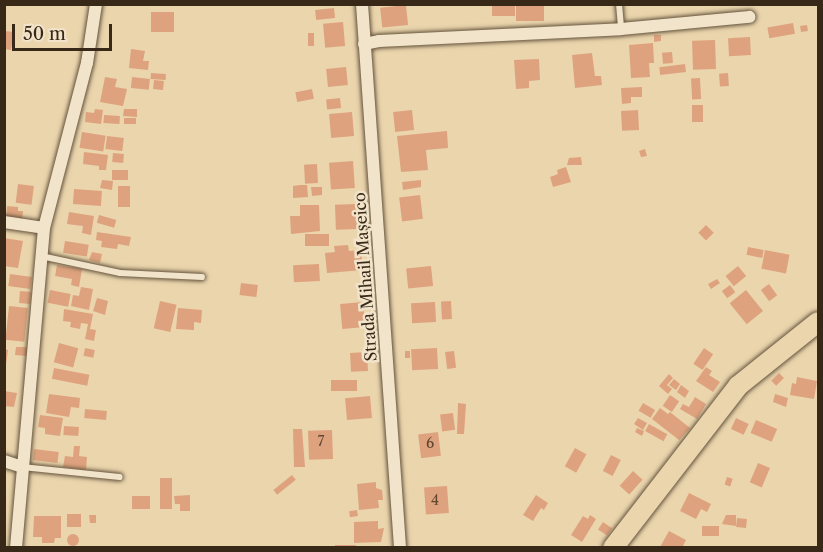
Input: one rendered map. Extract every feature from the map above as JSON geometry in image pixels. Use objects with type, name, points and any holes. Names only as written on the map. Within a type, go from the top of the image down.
[{"type":"main road","points":[[613,548],[738,386],[819,322]]},
{"type":"street","points":[[16,548],[44,228],[87,63],[96,4]]},
{"type":"street","name":"Strada Mihail Mașeico","points":[[362,4],[400,548]]},
{"type":"street","points":[[364,44],[379,41],[621,29],[749,17]]},
{"type":"street","points":[[4,222],[44,228]]},
{"type":"street","points":[[4,461],[22,467]]},
{"type":"lane","points":[[619,4],[621,29]]},
{"type":"lane","points":[[41,256],[120,273],[202,277]]},
{"type":"lane","points":[[22,467],[119,477]]},
{"type":"building","points":[[492,4],[515,4],[515,16],[492,16]]},
{"type":"building","points":[[516,4],[544,4],[544,21],[516,21]]},
{"type":"building","points":[[406,5],[408,25],[382,28],[380,8]]},
{"type":"building","points":[[334,8],[335,18],[316,20],[315,10]]},
{"type":"building","points":[[151,12],[174,12],[174,32],[151,32]]},
{"type":"building","points":[[343,22],[345,46],[325,48],[323,24]]},
{"type":"building","points":[[793,23],[795,34],[769,38],[767,28]]},
{"type":"building","points":[[807,25],[808,31],[801,32],[800,26]]},
{"type":"building","points":[[4,31],[14,32],[11,50],[4,49]]},
{"type":"building","points":[[308,33],[314,33],[314,46],[308,46]]},
{"type":"building","points":[[654,35],[661,35],[661,41],[654,42]]},
{"type":"building","points":[[750,37],[751,55],[729,56],[728,38]]},
{"type":"building","points":[[715,40],[716,69],[693,70],[692,41]]},
{"type":"building","points":[[653,43],[654,63],[649,63],[650,77],[631,78],[629,45]]},
{"type":"building","points":[[131,49],[145,51],[143,61],[149,61],[148,70],[129,68]]},
{"type":"building","points":[[672,52],[673,63],[663,64],[662,53]]},
{"type":"building","points":[[592,53],[595,76],[601,76],[602,85],[575,88],[572,55]]},
{"type":"building","points":[[539,59],[540,80],[529,81],[529,88],[516,89],[514,60]]},
{"type":"building","points":[[685,64],[686,72],[660,75],[659,67]]},
{"type":"building","points":[[346,67],[348,85],[328,87],[326,69]]},
{"type":"building","points":[[151,73],[166,74],[166,80],[151,79]]},
{"type":"building","points":[[728,73],[729,86],[720,87],[719,74]]},
{"type":"building","points":[[105,77],[117,79],[115,87],[127,89],[123,106],[100,102]]},
{"type":"building","points":[[132,77],[150,79],[149,90],[131,88]]},
{"type":"building","points":[[691,78],[700,78],[701,99],[692,99]]},
{"type":"building","points":[[154,80],[164,81],[163,90],[153,89]]},
{"type":"building","points":[[642,87],[642,97],[631,97],[631,103],[622,104],[621,88]]},
{"type":"building","points":[[312,89],[314,99],[297,102],[295,92]]},
{"type":"building","points":[[340,98],[341,108],[327,109],[326,99]]},
{"type":"building","points":[[692,105],[703,105],[703,122],[692,122]]},
{"type":"building","points":[[95,109],[103,110],[101,124],[85,122],[86,112],[94,113]]},
{"type":"building","points":[[124,109],[137,109],[137,117],[123,116]]},
{"type":"building","points":[[412,110],[414,130],[395,132],[393,112]]},
{"type":"building","points":[[638,110],[639,130],[622,131],[621,111]]},
{"type":"building","points":[[352,112],[354,136],[331,138],[329,114]]},
{"type":"building","points":[[104,115],[120,116],[119,124],[103,123]]},
{"type":"building","points":[[124,118],[136,118],[136,124],[124,124]]},
{"type":"building","points":[[447,131],[448,148],[426,150],[428,170],[401,172],[397,136]]},
{"type":"building","points":[[82,132],[106,136],[103,152],[79,148]]},
{"type":"building","points":[[107,136],[124,138],[122,151],[105,149]]},
{"type":"building","points":[[645,149],[647,156],[641,157],[639,151]]},
{"type":"building","points":[[84,152],[108,155],[106,170],[99,170],[99,166],[83,164]]},
{"type":"building","points":[[113,153],[124,154],[123,163],[112,162]]},
{"type":"building","points":[[581,157],[582,165],[567,165],[569,158]]},
{"type":"building","points":[[353,161],[355,188],[331,190],[329,163]]},
{"type":"building","points":[[317,164],[318,183],[305,184],[304,165]]},
{"type":"building","points":[[566,167],[571,182],[553,187],[550,177],[558,174],[557,170]]},
{"type":"building","points":[[112,170],[128,170],[128,180],[112,180]]},
{"type":"building","points":[[102,180],[113,181],[112,190],[100,188]]},
{"type":"building","points":[[421,180],[421,187],[403,190],[402,182]]},
{"type":"building","points":[[18,184],[34,186],[32,205],[16,203]]},
{"type":"building","points":[[307,185],[308,197],[293,198],[293,186]]},
{"type":"building","points":[[118,186],[130,186],[130,207],[118,207]]},
{"type":"building","points":[[311,187],[322,187],[322,195],[312,196]]},
{"type":"building","points":[[74,189],[102,191],[101,206],[73,204]]},
{"type":"building","points":[[420,195],[423,219],[402,221],[399,198]]},
{"type":"building","points":[[357,204],[358,229],[336,230],[335,205]]},
{"type":"building","points":[[300,205],[319,205],[320,231],[291,234],[290,216],[300,216]]},
{"type":"building","points":[[7,206],[18,207],[18,211],[23,211],[22,220],[6,219]]},
{"type":"building","points":[[69,212],[94,216],[91,235],[82,233],[83,226],[67,224]]},
{"type":"building","points":[[99,215],[116,220],[114,228],[97,223]]},
{"type":"building","points":[[706,225],[714,233],[706,241],[698,233]]},
{"type":"building","points":[[97,232],[131,237],[129,246],[118,244],[117,249],[101,247],[102,241],[96,240]]},
{"type":"building","points":[[305,234],[329,234],[329,246],[305,246]]},
{"type":"building","points":[[4,238],[23,241],[18,268],[4,266]]},
{"type":"building","points":[[65,241],[89,245],[87,257],[63,253]]},
{"type":"building","points":[[348,245],[349,251],[361,250],[363,270],[327,273],[325,253],[335,252],[334,246]]},
{"type":"building","points":[[748,247],[764,250],[762,258],[746,255]]},
{"type":"building","points":[[765,250],[790,255],[786,273],[761,269]]},
{"type":"building","points":[[92,252],[102,254],[100,263],[89,260]]},
{"type":"building","points":[[319,264],[320,281],[294,282],[293,265]]},
{"type":"building","points":[[57,265],[82,269],[79,287],[71,285],[72,279],[55,276]]},
{"type":"building","points":[[431,266],[433,286],[408,289],[406,269]]},
{"type":"building","points":[[738,266],[746,276],[734,286],[726,276]]},
{"type":"building","points":[[10,274],[32,277],[30,289],[8,286]]},
{"type":"building","points":[[717,279],[720,283],[711,289],[708,284]]},
{"type":"building","points":[[241,283],[258,285],[256,297],[240,295]]},
{"type":"building","points":[[769,284],[777,295],[769,301],[761,290]]},
{"type":"building","points":[[730,285],[735,292],[727,298],[722,291]]},
{"type":"building","points":[[81,287],[93,289],[89,310],[71,306],[73,295],[79,296]]},
{"type":"building","points":[[50,290],[71,294],[68,307],[48,303]]},
{"type":"building","points":[[746,290],[763,311],[747,324],[730,303]]},
{"type":"building","points":[[20,291],[31,292],[30,304],[19,303]]},
{"type":"building","points":[[97,298],[108,301],[105,315],[93,311]]},
{"type":"building","points":[[160,301],[177,305],[170,332],[154,328]]},
{"type":"building","points":[[451,301],[452,319],[442,319],[441,302]]},
{"type":"building","points":[[363,302],[365,327],[342,329],[340,304]]},
{"type":"building","points":[[435,302],[436,322],[412,323],[411,303]]},
{"type":"building","points":[[9,306],[28,308],[24,342],[5,340]]},
{"type":"building","points":[[178,308],[202,310],[201,323],[194,322],[194,330],[176,329]]},
{"type":"building","points":[[64,309],[93,314],[90,329],[96,330],[94,341],[85,339],[88,324],[81,323],[80,329],[70,327],[71,322],[63,321]]},
{"type":"building","points":[[59,343],[78,348],[73,367],[54,362]]},
{"type":"building","points":[[16,347],[27,347],[27,356],[15,355]]},
{"type":"building","points":[[85,348],[95,350],[93,358],[83,356]]},
{"type":"building","points":[[437,348],[438,369],[412,370],[411,349]]},
{"type":"building","points":[[704,348],[713,354],[702,370],[693,364]]},
{"type":"building","points":[[4,349],[8,350],[6,365],[4,365]]},
{"type":"building","points":[[405,351],[410,351],[410,358],[405,358]]},
{"type":"building","points":[[454,351],[456,368],[447,369],[445,352]]},
{"type":"building","points":[[367,352],[368,371],[351,372],[350,353]]},
{"type":"building","points":[[706,367],[712,371],[709,375],[720,382],[713,392],[696,381]]},
{"type":"building","points":[[54,368],[89,375],[87,386],[52,379]]},
{"type":"building","points":[[779,373],[784,378],[776,386],[771,381]]},
{"type":"building","points":[[669,374],[673,378],[667,385],[672,389],[668,394],[659,386]]},
{"type":"building","points":[[797,377],[817,381],[814,399],[790,395],[792,383],[796,384]]},
{"type":"building","points":[[674,379],[680,384],[676,390],[669,385]]},
{"type":"building","points":[[331,380],[357,380],[357,391],[331,391]]},
{"type":"building","points":[[681,385],[689,391],[685,398],[677,392]]},
{"type":"building","points":[[4,391],[17,393],[14,407],[4,406]]},
{"type":"building","points":[[49,394],[80,398],[79,408],[71,407],[69,417],[46,413]]},
{"type":"building","points":[[775,394],[788,398],[786,407],[773,402]]},
{"type":"building","points":[[670,395],[679,401],[672,412],[663,406]]},
{"type":"building","points":[[370,396],[372,418],[347,420],[345,398]]},
{"type":"building","points":[[695,397],[706,404],[697,419],[680,409],[683,404],[689,407]]},
{"type":"building","points":[[458,403],[466,404],[464,434],[457,434]]},
{"type":"building","points":[[643,403],[655,410],[651,418],[638,411]]},
{"type":"building","points":[[660,408],[668,414],[670,412],[690,428],[679,440],[652,419]]},
{"type":"building","points":[[85,409],[107,411],[106,420],[84,418]]},
{"type":"building","points":[[453,413],[455,430],[442,431],[440,415]]},
{"type":"building","points":[[40,415],[63,418],[60,436],[45,434],[45,428],[38,427]]},
{"type":"building","points":[[638,418],[647,423],[643,430],[634,424]]},
{"type":"building","points":[[736,418],[749,424],[744,435],[731,429]]},
{"type":"building","points":[[756,420],[777,429],[772,442],[751,433]]},
{"type":"building","points":[[649,424],[667,434],[663,441],[645,431]]},
{"type":"building","points":[[64,426],[79,427],[78,436],[63,435]]},
{"type":"building","points":[[637,428],[644,431],[642,436],[635,432]]},
{"type":"building","points":[[293,429],[302,429],[305,467],[294,467]]},
{"type":"building","points":[[332,430],[333,459],[309,460],[308,431]]},
{"type":"building","points":[[438,432],[441,456],[421,458],[418,434]]},
{"type":"building","points":[[74,446],[80,446],[79,456],[87,457],[86,470],[63,467],[65,456],[73,457]]},
{"type":"building","points":[[575,448],[586,454],[576,473],[565,466]]},
{"type":"building","points":[[34,449],[59,452],[57,463],[33,460]]},
{"type":"building","points":[[611,455],[621,460],[613,476],[603,471]]},
{"type":"building","points":[[758,463],[770,468],[762,487],[750,482]]},
{"type":"building","points":[[633,471],[643,480],[629,495],[620,486]]},
{"type":"building","points":[[292,475],[296,480],[277,495],[273,490]]},
{"type":"building","points":[[727,477],[733,479],[730,486],[725,485]]},
{"type":"building","points":[[160,478],[172,478],[172,509],[160,509]]},
{"type":"building","points":[[376,482],[376,488],[382,490],[383,500],[378,500],[379,508],[359,510],[357,484]]},
{"type":"building","points":[[447,486],[449,513],[426,515],[424,488]]},
{"type":"building","points":[[689,493],[711,504],[707,512],[701,509],[696,519],[680,511]]},
{"type":"building","points":[[190,495],[190,511],[180,511],[180,504],[175,504],[174,496]]},
{"type":"building","points":[[536,495],[548,503],[544,510],[541,508],[533,521],[523,515]]},
{"type":"building","points":[[132,496],[150,496],[150,509],[132,509]]},
{"type":"building","points":[[357,510],[358,516],[350,517],[349,511]]},
{"type":"building","points":[[67,514],[81,514],[81,527],[67,527]]},
{"type":"building","points":[[89,515],[96,515],[96,523],[90,523]]},
{"type":"building","points":[[590,515],[596,519],[582,542],[571,535],[583,516],[588,519]]},
{"type":"building","points":[[726,515],[736,515],[736,526],[722,524]]},
{"type":"building","points":[[34,516],[61,516],[61,538],[55,538],[54,543],[42,543],[42,537],[33,537]]},
{"type":"building","points":[[737,518],[747,519],[746,528],[736,527]]},
{"type":"building","points":[[378,521],[378,529],[384,528],[381,542],[354,543],[354,522]]},
{"type":"building","points":[[603,522],[612,528],[607,536],[598,529]]},
{"type":"building","points":[[702,526],[719,526],[719,536],[702,536]]},
{"type":"building","points":[[669,531],[686,540],[682,548],[660,547]]},
{"type":"building","points":[[75,534],[79,540],[75,546],[71,546],[67,538]]},
{"type":"building","points":[[335,545],[356,545],[356,548],[335,548]]}]
